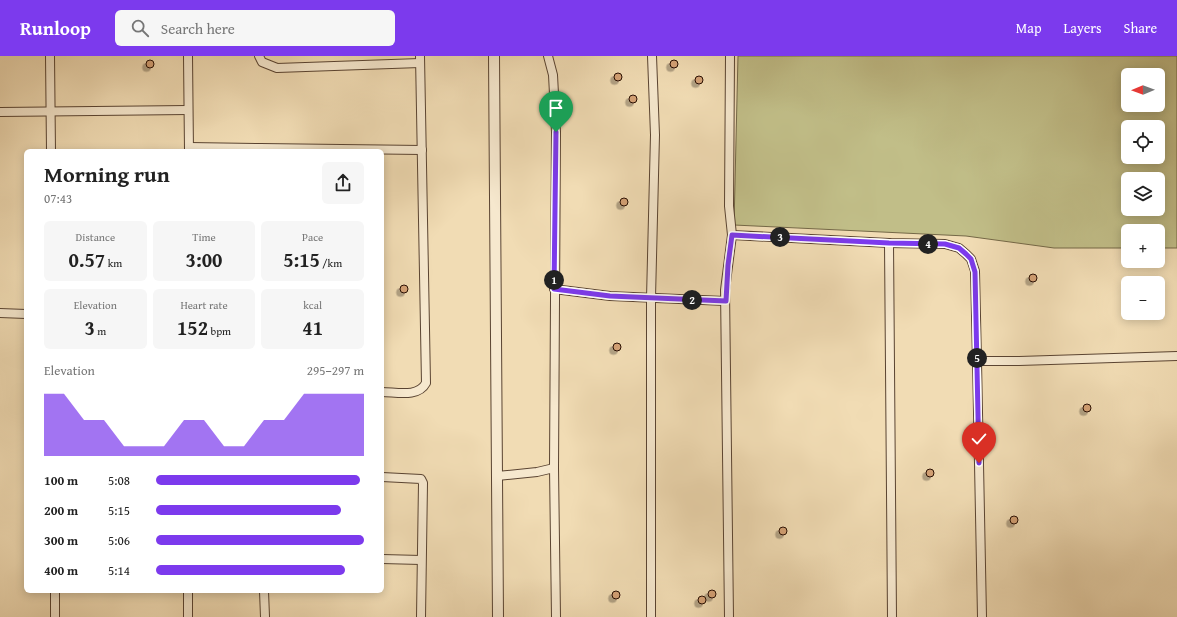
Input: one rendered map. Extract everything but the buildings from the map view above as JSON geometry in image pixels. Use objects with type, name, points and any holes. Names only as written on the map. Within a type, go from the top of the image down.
[{"type":"street","points":[[50,56],[51,149]]},
{"type":"street","points":[[188,56],[189,149],[260,149]]},
{"type":"street","points":[[259,56],[262,62],[277,68],[420,59],[426,383],[420,390],[412,393],[384,392]]},
{"type":"street","points":[[494,56],[498,617]]},
{"type":"street","points":[[548,56],[553,75],[556,132],[554,289],[556,617]]},
{"type":"street","points":[[651,617],[651,298],[655,135],[652,56]]},
{"type":"street","points":[[730,56],[729,206],[732,235],[728,265],[726,301],[730,617]]},
{"type":"street","points":[[0,112],[188,110]]},
{"type":"street","points":[[384,150],[422,150]]},
{"type":"street","points":[[732,235],[889,243],[945,244],[959,248],[971,259],[975,272],[982,617]]},
{"type":"street","points":[[889,243],[892,617]]},
{"type":"street","points":[[554,289],[610,296],[726,301]]},
{"type":"street","points":[[0,313],[24,314]]},
{"type":"street","points":[[977,361],[1177,356]]},
{"type":"street","points":[[497,476],[537,472],[554,468]]},
{"type":"street","points":[[384,477],[421,479],[423,483],[421,617]]},
{"type":"street","points":[[384,559],[421,560]]},
{"type":"street","points":[[55,593],[55,617]]},
{"type":"street","points":[[188,593],[188,617]]},
{"type":"street","points":[[264,593],[265,617]]},
{"type":"shaded area","points":[[738,56],[1177,56],[1177,248],[1165,248],[1165,224],[1121,224],[1121,248],[1054,248],[966,236],[734,225]]},
{"type":"route","points":[[556,132],[554,289],[610,296],[726,301],[725,290],[732,235],[889,243],[945,244],[959,248],[971,259],[975,272],[979,463]]}]
